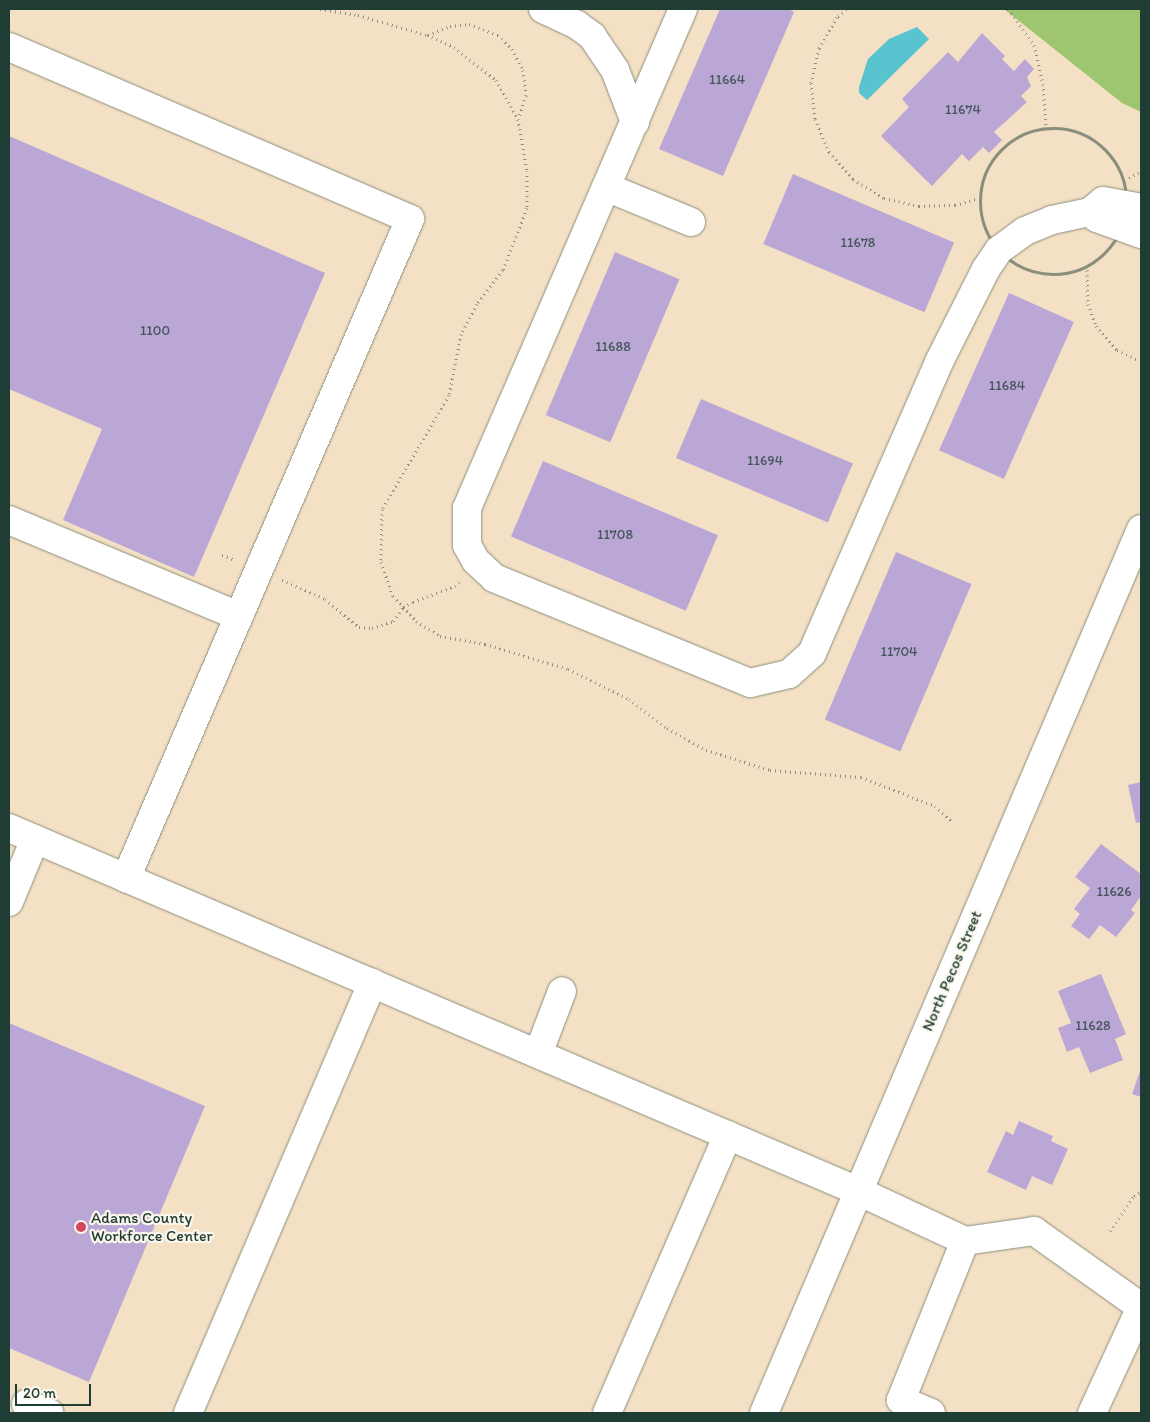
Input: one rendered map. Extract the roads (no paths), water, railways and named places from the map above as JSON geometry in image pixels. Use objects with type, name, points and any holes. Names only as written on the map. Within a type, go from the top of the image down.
[{"type":"street","points":[[542,9],[577,25],[592,36],[615,70],[635,122]]},
{"type":"street","points":[[684,9],[467,508],[467,545],[476,561],[494,578],[718,672],[750,683],[789,674],[812,653],[939,362],[986,269],[1010,239],[1052,220],[1090,212],[1103,201],[1141,208]]},
{"type":"street","points":[[9,47],[410,219],[126,878]]},
{"type":"street","points":[[606,186],[691,222]]},
{"type":"street","points":[[1090,212],[1097,218],[1141,234]]},
{"type":"street","points":[[9,520],[239,616]]},
{"type":"street","name":"North Pecos Street","points":[[764,1413],[1141,529]]},
{"type":"street","points":[[9,828],[858,1191],[965,1241],[1034,1231],[1141,1307],[1092,1413]]},
{"type":"street","points":[[9,902],[35,839]]},
{"type":"street","points":[[188,1413],[372,983]]},
{"type":"street","points":[[538,1054],[562,991]]},
{"type":"street","points":[[607,1413],[728,1135]]},
{"type":"street","points":[[931,1413],[901,1400],[965,1241]]},
{"type":"water","points":[[917,27],[929,39],[867,100],[859,93],[859,87],[868,59],[889,39]]},
{"type":"place","name":"Adams County Workforce Center","points":[[81,1227]]}]
